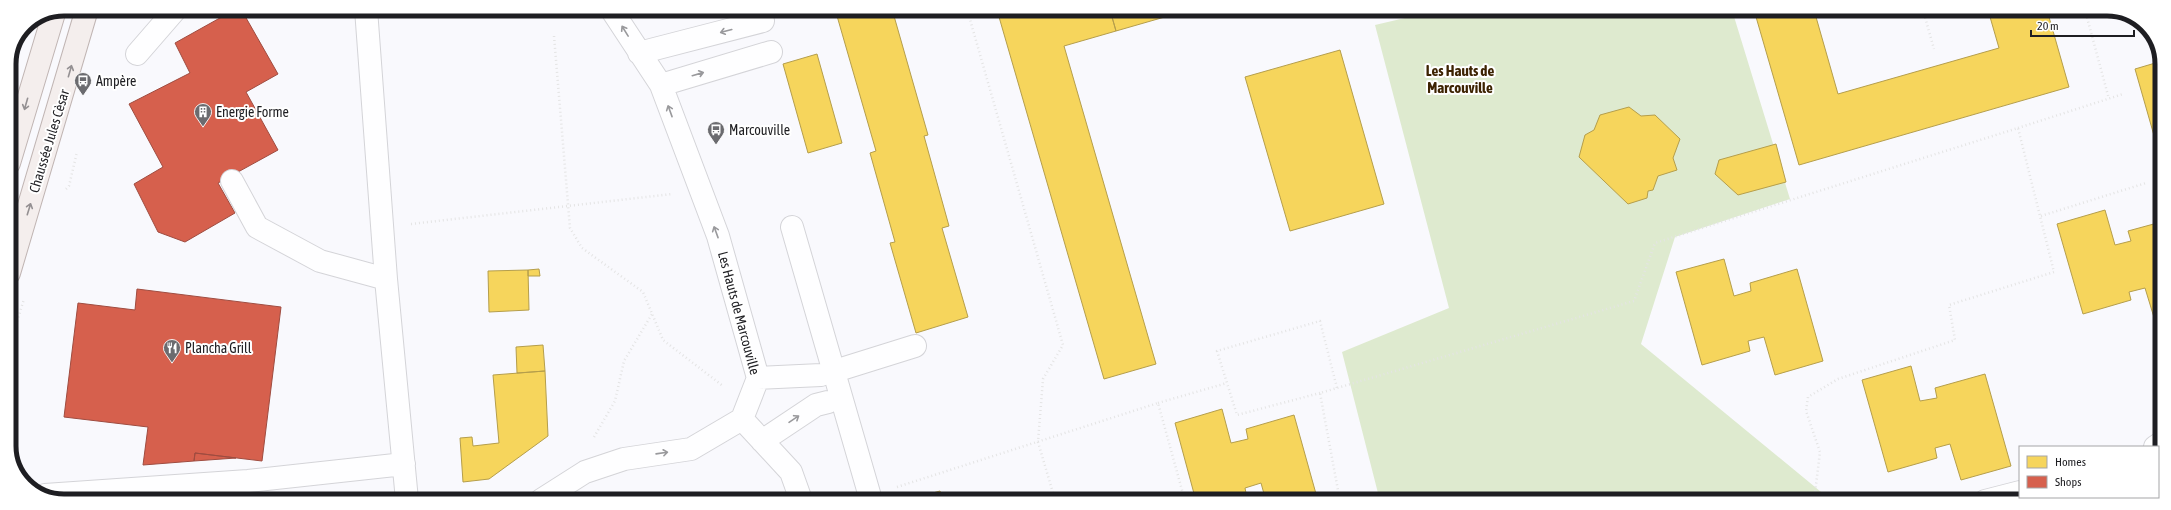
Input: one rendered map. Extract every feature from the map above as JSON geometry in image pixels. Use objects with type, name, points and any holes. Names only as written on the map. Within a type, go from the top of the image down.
[{"type":"main road","name":"Chaussée Jules Cèsar","points":[[16,249],[85,16]]},
{"type":"main road","points":[[16,140],[53,18]]},
{"type":"street","points":[[137,54],[170,16]]},
{"type":"street","points":[[367,16],[386,279],[406,494]]},
{"type":"street","name":"Les Hauts de Marcouville","points":[[615,16],[639,54],[661,85],[718,236],[758,378],[744,412]]},
{"type":"street","points":[[639,54],[763,20]]},
{"type":"street","points":[[661,85],[771,52]]},
{"type":"street","points":[[232,181],[258,227],[320,260],[386,279]]},
{"type":"street","points":[[792,227],[828,373],[869,494]]},
{"type":"street","points":[[758,378],[809,377],[828,373],[915,346]]},
{"type":"street","points":[[762,441],[816,405],[828,402]]},
{"type":"street","points":[[550,494],[585,472],[624,459],[691,449],[744,412],[762,441],[791,472],[798,494]]},
{"type":"street","points":[[62,494],[248,481],[404,464]]},
{"type":"path","points":[[969,16],[1063,345],[1043,380],[1038,442],[1053,494]]},
{"type":"path","points":[[1925,16],[1934,49]]},
{"type":"path","points":[[2087,16],[2109,99]]},
{"type":"path","points":[[554,36],[570,228],[582,248],[643,292],[664,340],[744,412]]},
{"type":"path","points":[[1337,388],[1320,321],[1217,351],[1237,415],[1320,393],[1634,301],[1655,242],[2123,94]]},
{"type":"path","points":[[1809,494],[1815,493],[1820,452],[1806,411],[1808,397],[1838,379],[1955,340],[1949,305],[2054,272],[2018,128]]},
{"type":"path","points":[[2041,216],[2146,183]]},
{"type":"path","points":[[382,227],[701,191]]},
{"type":"path","points":[[585,472],[593,439],[615,401],[624,361],[652,313]]},
{"type":"path","points":[[882,494],[1038,442],[1227,383]]},
{"type":"path","points":[[1320,393],[1339,494]]},
{"type":"path","points":[[1158,404],[1183,494]]},
{"type":"green space","points":[[1413,16],[1734,16],[1790,199],[1675,237],[1641,344],[1823,494],[1378,494],[1342,352],[1449,308],[1375,25]]},
{"type":"building: Homes","points":[[837,16],[894,16],[928,135],[924,136],[949,226],[942,228],[968,317],[916,333],[890,243],[895,242],[870,153],[876,151]]},
{"type":"building: Homes","points":[[999,16],[1112,16],[1116,31],[1064,46],[1156,364],[1104,379]]},
{"type":"building: Homes","points":[[1112,16],[1168,16],[1116,31]]},
{"type":"building: Homes","points":[[1756,16],[1816,16],[1838,94],[1999,48],[1990,16],[2049,16],[2069,87],[1799,165]]},
{"type":"building: Homes","points":[[1340,50],[1384,204],[1290,231],[1245,77]]},
{"type":"building: Homes","points":[[817,54],[842,143],[808,153],[783,64]]},
{"type":"building: Homes","points":[[2155,63],[2155,139],[2135,69]]},
{"type":"building: Homes","points":[[1629,107],[1641,116],[1655,115],[1680,139],[1673,158],[1677,170],[1658,176],[1653,190],[1648,191],[1647,198],[1628,204],[1579,157],[1585,135],[1594,130],[1600,115]]},
{"type":"building: Homes","points":[[1776,144],[1786,182],[1738,195],[1715,174],[1719,160]]},
{"type":"building: Homes","points":[[2105,210],[2115,245],[2131,241],[2128,231],[2155,224],[2155,321],[2145,288],[2129,292],[2131,300],[2083,314],[2057,224]]},
{"type":"building: Homes","points":[[1724,259],[1734,296],[1751,291],[1750,283],[1797,269],[1823,361],[1775,375],[1764,337],[1748,341],[1750,351],[1702,365],[1676,272]]},
{"type":"building: Homes","points":[[539,269],[540,276],[528,276],[528,270]]},
{"type":"building: Homes","points":[[528,270],[529,310],[489,312],[488,271]]},
{"type":"building: Homes","points":[[543,345],[545,371],[517,373],[516,347]]},
{"type":"building: Homes","points":[[1911,366],[1920,401],[1937,398],[1935,388],[1985,374],[2011,466],[1961,480],[1950,444],[1935,448],[1937,458],[1888,472],[1862,380]]},
{"type":"building: Homes","points":[[545,371],[548,436],[489,479],[463,482],[460,438],[472,437],[473,446],[499,443],[493,375]]},
{"type":"building: Homes","points":[[1222,409],[1231,443],[1248,439],[1246,429],[1294,415],[1316,494],[1264,494],[1261,483],[1245,488],[1246,494],[1194,494],[1175,423]]},
{"type":"building: Homes","points":[[940,491],[941,494],[929,494]]},
{"type":"building: Shops","name":"Energie Forme","points":[[223,16],[245,16],[278,74],[246,92],[278,150],[218,183],[235,213],[185,242],[158,232],[134,184],[163,167],[129,104],[190,73],[175,43]]},
{"type":"building: Shops","name":"Plancha Grill","points":[[137,289],[281,307],[262,461],[195,453],[194,461],[143,465],[148,427],[64,417],[78,303],[135,310]]},
{"type":"building: Shops","points":[[195,453],[236,458],[194,461]]},
{"type":"place","name":"Ampère","points":[[83,96]]},
{"type":"place","name":"Energie Forme","points":[[203,127]]},
{"type":"place","name":"Marcouville","points":[[716,145]]},
{"type":"place","name":"Plancha Grill","points":[[172,363]]},
{"type":"district","name":"Les Hauts de Marcouville","points":[[1460,78]]}]
